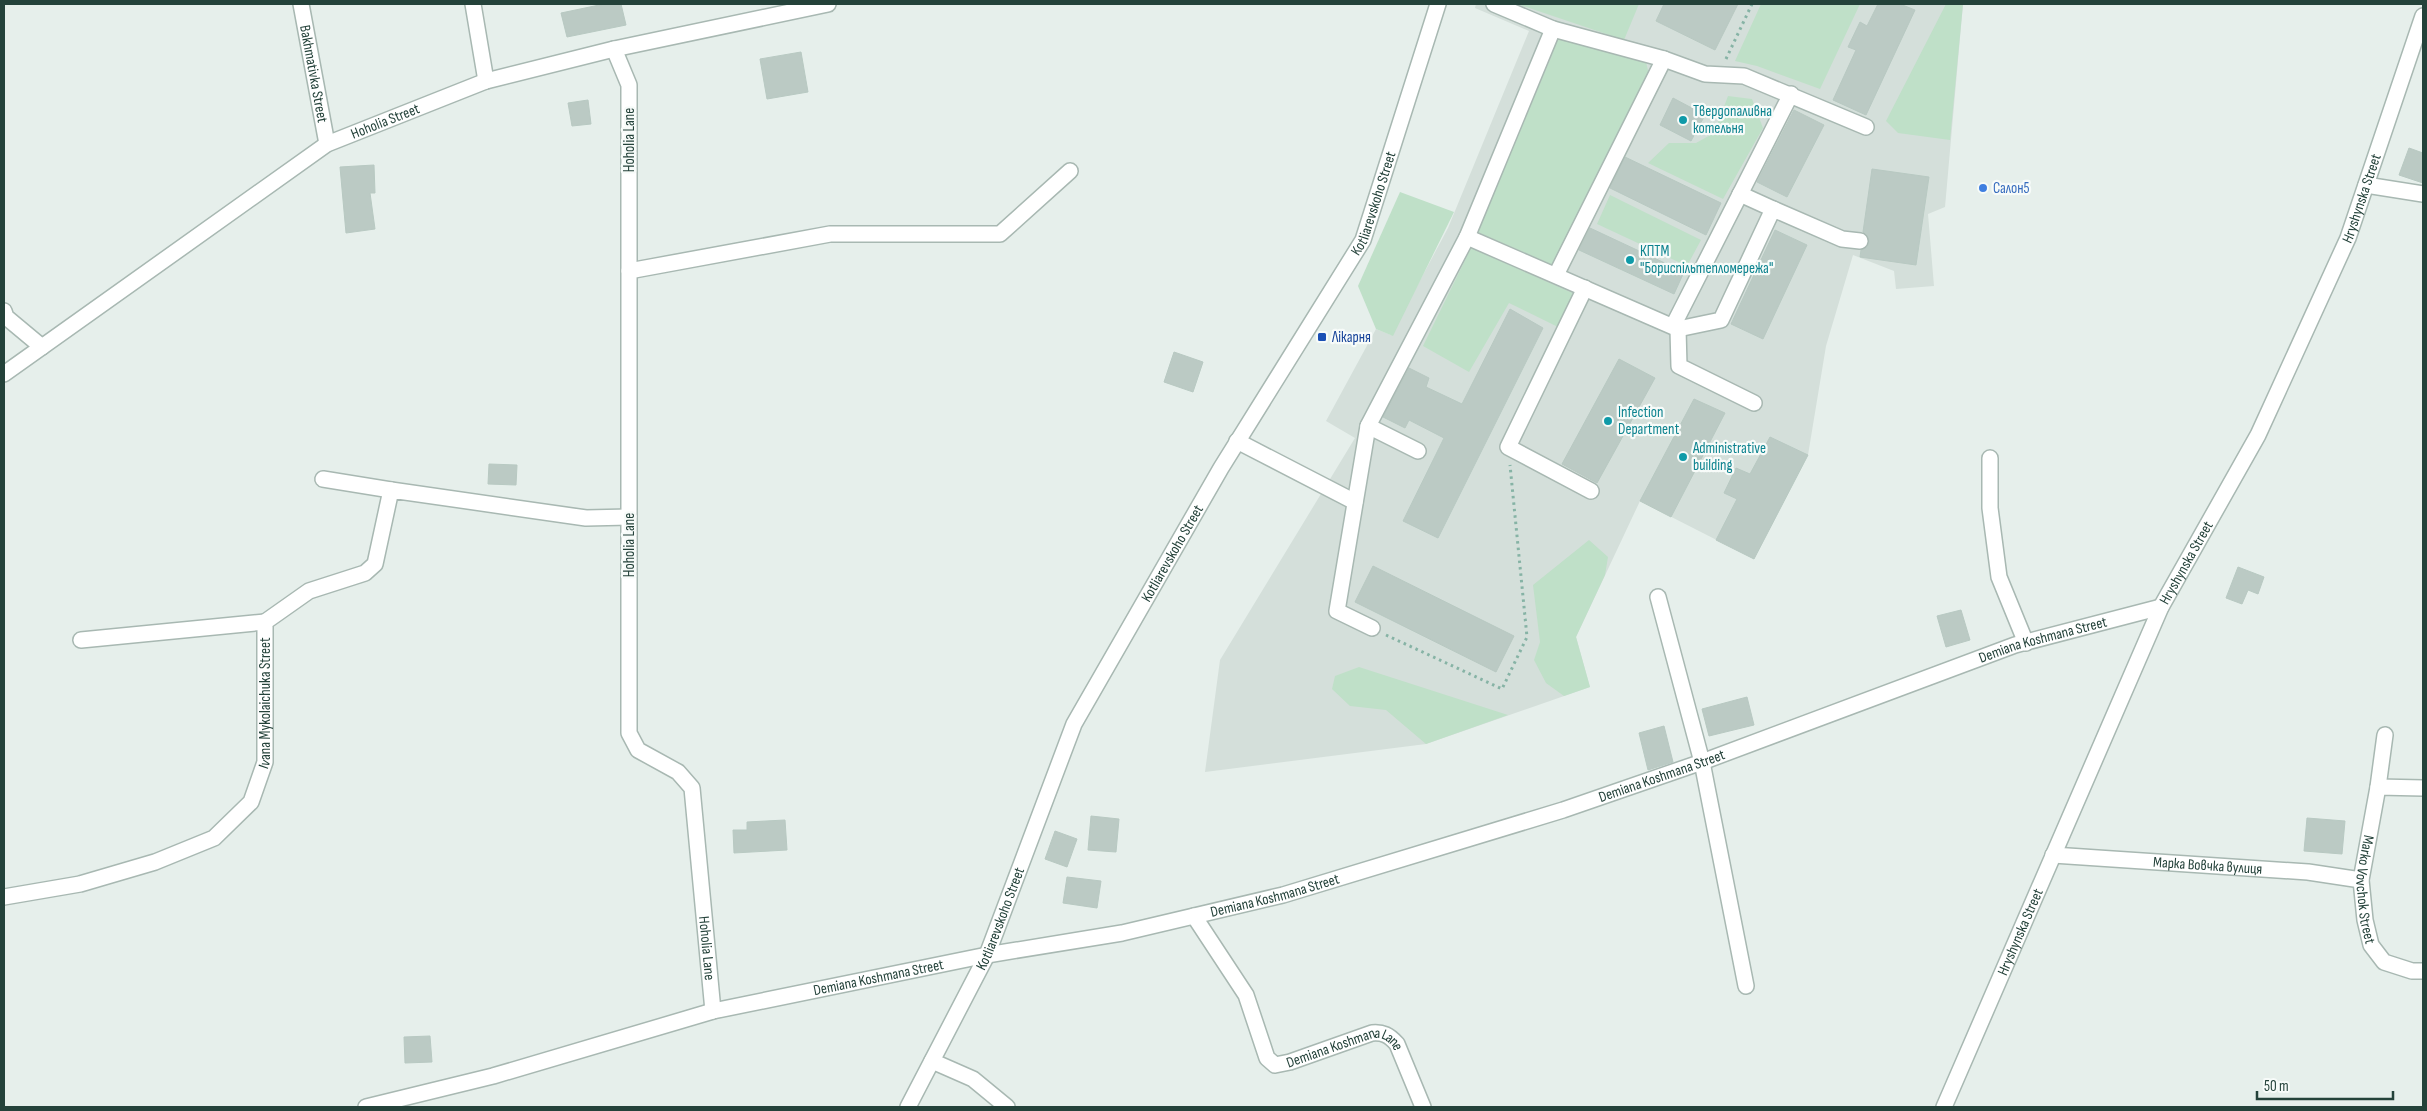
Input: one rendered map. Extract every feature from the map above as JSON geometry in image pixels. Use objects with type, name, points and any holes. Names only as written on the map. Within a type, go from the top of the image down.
[{"type":"street","name":"Bakhmativka Street","points":[[301,4],[327,144]]},
{"type":"street","points":[[473,4],[486,81]]},
{"type":"street","name":"Hoholia Street","points":[[4,374],[327,144],[486,81],[783,8],[828,4]]},
{"type":"street","name":"Kotliarevskoho Street","points":[[908,1107],[987,955],[1074,724],[1237,441],[1363,240],[1438,4]]},
{"type":"street","points":[[1494,4],[1553,29],[1664,59],[1705,74],[1744,76],[1791,94],[1866,127]]},
{"type":"street","name":"Hryshynska Street","points":[[1944,1107],[2161,607],[2258,434],[2348,238],[2423,16]]},
{"type":"street","points":[[1372,628],[1337,611],[1368,426],[1467,237],[1553,29]]},
{"type":"street","name":"Hoholia Lane","points":[[614,49],[629,85],[629,733],[638,750],[678,772],[692,788],[713,1011]]},
{"type":"street","points":[[1556,275],[1664,59]]},
{"type":"street","points":[[1754,403],[1679,366],[1676,328],[1740,194],[1791,94]]},
{"type":"street","points":[[629,271],[830,234],[1000,234],[1070,171]]},
{"type":"street","points":[[2366,185],[2423,194]]},
{"type":"street","points":[[1740,194],[1842,238],[1860,242]]},
{"type":"street","points":[[1467,237],[1676,328],[1721,320],[1773,209]]},
{"type":"street","points":[[1585,288],[1508,447],[1591,491]]},
{"type":"street","points":[[4,311],[6,317],[42,347]]},
{"type":"street","points":[[1368,426],[1418,451]]},
{"type":"street","points":[[1237,441],[1355,502]]},
{"type":"street","points":[[1990,458],[1990,508],[1999,577],[2026,642]]},
{"type":"street","points":[[323,479],[586,518],[629,517]]},
{"type":"street","name":"Ivana Mykolaichuka Street","points":[[4,897],[80,884],[155,862],[214,838],[251,802],[265,762],[265,622],[309,591],[365,573],[375,564],[391,490]]},
{"type":"street","points":[[1658,598],[1702,762],[1746,986]]},
{"type":"street","name":"Demiana Koshmana Street","points":[[366,1107],[493,1076],[713,1011],[987,955],[1122,933],[1283,895],[1563,810],[1702,762],[2026,642],[2161,607]]},
{"type":"street","points":[[81,640],[265,622]]},
{"type":"street","name":"Marko Vovchok Street","points":[[2385,735],[2378,787],[2361,880],[2371,946],[2384,962],[2423,971]]},
{"type":"street","points":[[2378,787],[2423,788]]},
{"type":"street","name":"Марка Вовчка вулиця","points":[[2053,855],[2308,872],[2361,880]]},
{"type":"street","name":"Demiana Koshmana Lane","points":[[1194,916],[1246,995],[1267,1058],[1275,1064],[1290,1062],[1372,1033],[1380,1033],[1389,1036],[1397,1044],[1423,1107]]},
{"type":"street","points":[[932,1061],[973,1079],[1007,1107]]},
{"type":"path","points":[[1718,75],[1752,4]]},
{"type":"path","points":[[1372,628],[1502,689],[1527,637],[1508,447]]},
{"type":"shaded area","points":[[1476,4],[1963,4],[1945,207],[1928,214],[1934,286],[1896,289],[1894,271],[1853,255],[1826,346],[1808,455],[1754,559],[1640,501],[1576,637],[1590,687],[1426,744],[1205,772],[1220,660],[1355,438],[1326,421],[1376,329],[1391,335],[1448,228],[1529,31],[1475,8]]},
{"type":"green space","points":[[1517,4],[1639,4],[1624,40]]},
{"type":"green space","points":[[1761,4],[1860,4],[1820,89],[1757,66],[1735,61]]},
{"type":"green space","points":[[1946,4],[1963,4],[1950,140],[1898,133],[1886,121]]},
{"type":"green space","points":[[1557,36],[1646,62],[1649,74],[1553,265],[1477,232],[1552,55]]},
{"type":"green space","points":[[1728,96],[1752,99],[1763,128],[1723,199],[1648,163],[1669,143],[1696,143],[1714,133]]},
{"type":"green space","points":[[1400,192],[1454,212],[1393,336],[1376,329],[1358,286]]},
{"type":"green space","points":[[1610,195],[1701,240],[1687,266],[1597,224]]},
{"type":"green space","points":[[1471,248],[1575,294],[1558,327],[1509,303],[1469,372],[1423,346]]},
{"type":"green space","points":[[1589,540],[1608,557],[1605,575],[1576,637],[1590,687],[1564,696],[1546,683],[1534,660],[1540,642],[1533,585]]},
{"type":"green space","points":[[1359,667],[1508,715],[1426,744],[1386,710],[1350,706],[1332,689],[1335,676]]},
{"type":"building","points":[[604,4],[621,4],[626,25],[567,37],[561,13]]},
{"type":"building","points":[[1664,4],[1738,4],[1715,50],[1656,21]]},
{"type":"building","points":[[1878,4],[1900,4],[1915,10],[1866,115],[1833,100],[1856,50],[1848,47],[1860,22],[1867,26]]},
{"type":"building","points":[[801,52],[808,92],[767,99],[760,59]]},
{"type":"building","name":"Твердопаливна котельня","points":[[1673,98],[1705,115],[1691,141],[1660,125]]},
{"type":"building","points":[[588,100],[591,124],[572,126],[568,103]]},
{"type":"building","points":[[1794,110],[1824,125],[1787,197],[1757,182]]},
{"type":"building","points":[[2409,148],[2423,153],[2423,183],[2399,175]]},
{"type":"building","points":[[1625,157],[1721,203],[1706,235],[1610,188]]},
{"type":"building","points":[[374,165],[375,193],[370,193],[375,229],[346,233],[340,167]]},
{"type":"building","points":[[1872,169],[1929,177],[1916,265],[1860,257],[1861,250],[1867,247],[1869,243],[1868,237],[1863,232]]},
{"type":"building","name":"КПТМ \"Бориспільтепломережа\"","points":[[1590,228],[1684,272],[1674,294],[1579,250]]},
{"type":"building","points":[[1775,230],[1807,245],[1763,339],[1731,324]]},
{"type":"building","points":[[1510,309],[1543,328],[1438,538],[1403,521],[1444,438],[1409,420],[1405,428],[1383,417],[1409,368],[1429,378],[1426,387],[1462,404]]},
{"type":"building","points":[[1174,352],[1203,362],[1193,392],[1164,382]]},
{"type":"building","name":"Infection Department","points":[[1619,359],[1655,378],[1597,483],[1562,464]]},
{"type":"building","name":"Administrative building","points":[[1694,399],[1725,413],[1671,517],[1640,501]]},
{"type":"building","points":[[1770,437],[1808,455],[1754,559],[1716,540],[1737,499],[1724,493],[1736,468],[1750,474]]},
{"type":"building","points":[[489,464],[517,465],[516,485],[488,484]]},
{"type":"building","points":[[1373,566],[1514,636],[1496,672],[1355,602]]},
{"type":"building","points":[[2238,567],[2264,577],[2258,594],[2248,590],[2242,604],[2226,598]]},
{"type":"building","points":[[1961,610],[1970,640],[1946,647],[1937,616]]},
{"type":"building","points":[[1747,697],[1754,725],[1709,736],[1702,709]]},
{"type":"building","points":[[1664,726],[1673,762],[1648,770],[1639,733]]},
{"type":"building","points":[[1091,816],[1119,819],[1116,852],[1088,850]]},
{"type":"building","points":[[2307,818],[2345,821],[2342,854],[2304,851]]},
{"type":"building","points":[[785,820],[787,850],[734,853],[733,830],[747,830],[747,822]]},
{"type":"building","points":[[1055,831],[1077,839],[1067,867],[1045,859]]},
{"type":"building","points":[[1067,877],[1101,881],[1097,908],[1063,903]]},
{"type":"building","points":[[430,1036],[432,1062],[405,1063],[404,1037]]},
{"type":"place","name":"Твердопаливна котельня","points":[[1683,120]]},
{"type":"place","name":"Салон5","points":[[1983,188]]},
{"type":"place","name":"КПТМ \"Бориспільтепломережа\"","points":[[1630,260]]},
{"type":"place","name":"Лікарня","points":[[1322,337]]},
{"type":"place","name":"Infection Department","points":[[1608,421]]},
{"type":"place","name":"Administrative building","points":[[1683,457]]}]
